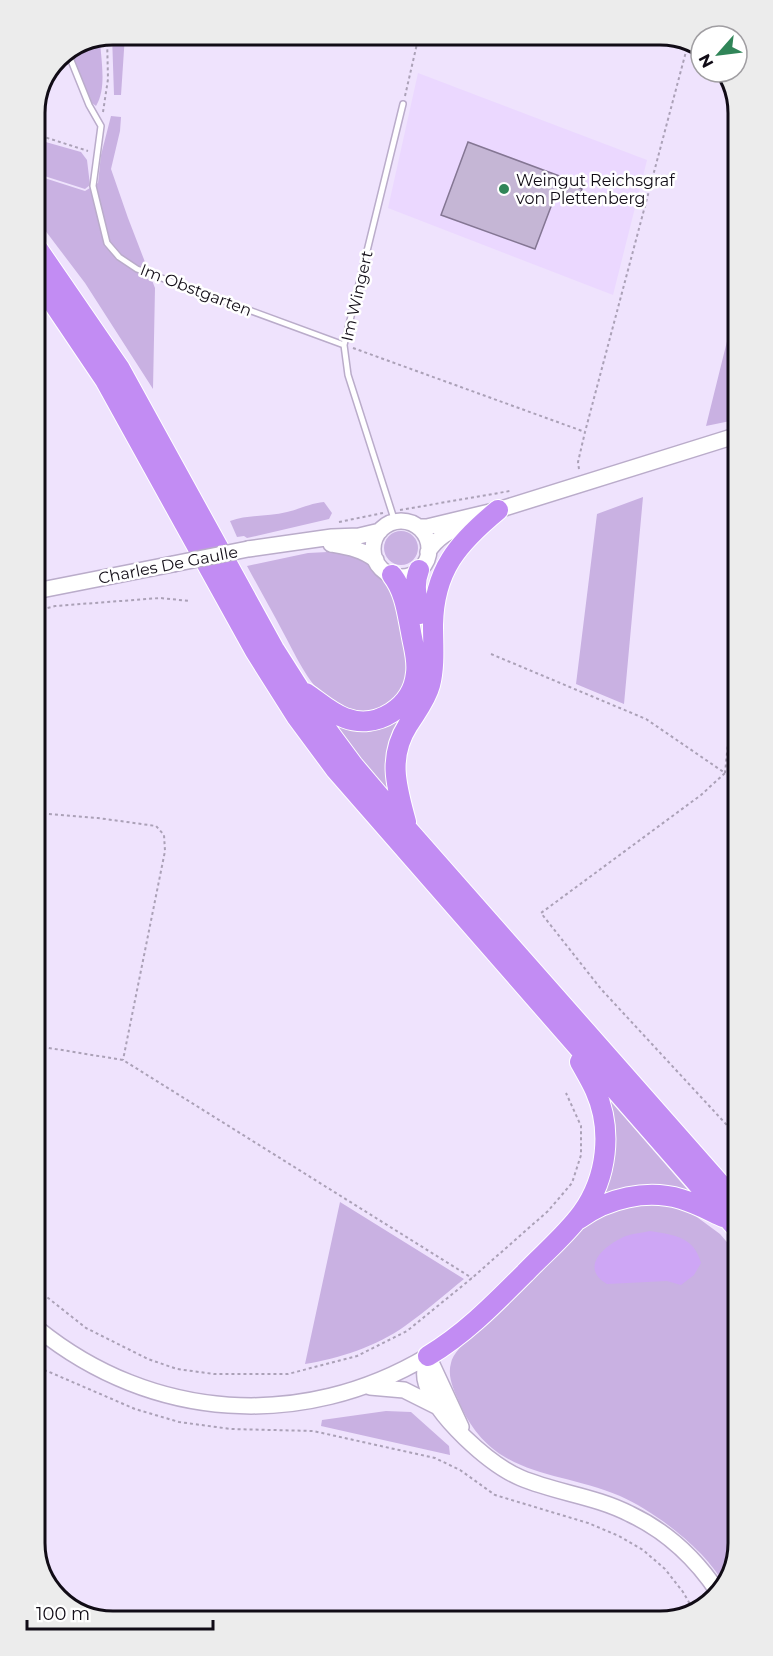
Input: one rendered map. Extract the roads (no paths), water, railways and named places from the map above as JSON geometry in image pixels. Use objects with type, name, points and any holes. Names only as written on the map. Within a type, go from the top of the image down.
[{"type":"highway","points":[[45,260],[120,369],[297,687],[353,765],[728,1211]]},
{"type":"highway","points":[[45,291],[105,380],[255,651],[296,717],[336,770],[564,1032],[728,1211]]},
{"type":"highway","points":[[409,831],[396,784],[394,764],[402,736],[428,693],[432,677],[434,605],[439,583],[445,568],[466,538],[498,510]]},
{"type":"highway","points":[[419,570],[415,591],[433,660]]},
{"type":"highway","points":[[297,687],[338,715],[355,720],[381,718],[402,704],[413,688],[417,670],[403,595],[392,575]]},
{"type":"highway","points":[[428,1356],[483,1315],[573,1224],[590,1201],[601,1174],[605,1153],[603,1118],[595,1091],[564,1032]]},
{"type":"highway","points":[[573,1224],[604,1205],[642,1195],[682,1199],[728,1216]]},
{"type":"street","points":[[498,510],[441,536],[434,543],[426,562],[419,570],[406,576],[392,575],[384,571],[376,560],[374,545],[380,531],[394,516],[418,527],[427,527],[498,510],[728,438]]},
{"type":"street","points":[[418,527],[428,541],[429,552]]},
{"type":"street","name":"Charles De Gaulle","points":[[45,589],[248,549],[332,537],[359,536],[380,531]]},
{"type":"street","name":"Charles De Gaulle","points":[[301,541],[351,547],[367,553],[376,560]]},
{"type":"street","points":[[45,1334],[71,1353],[116,1378],[164,1395],[214,1404],[265,1406],[315,1400],[364,1386],[428,1356]]},
{"type":"street","points":[[428,1356],[425,1378],[429,1391],[439,1408],[489,1459],[518,1477],[591,1498],[648,1523],[693,1560],[713,1585]]},
{"type":"street","points":[[428,1356],[464,1435]]},
{"type":"street","points":[[364,1386],[404,1390],[439,1408]]},
{"type":"lane","name":"Im Obstgarten","points":[[71,60],[100,126],[93,186],[107,243],[119,257],[137,269],[344,345]]},
{"type":"lane","name":"Im Wingert","points":[[394,516],[348,375],[344,345],[403,104]]},
{"type":"place","name":"Weingut Reichsgraf von Plettenberg","points":[[504,189]]}]
